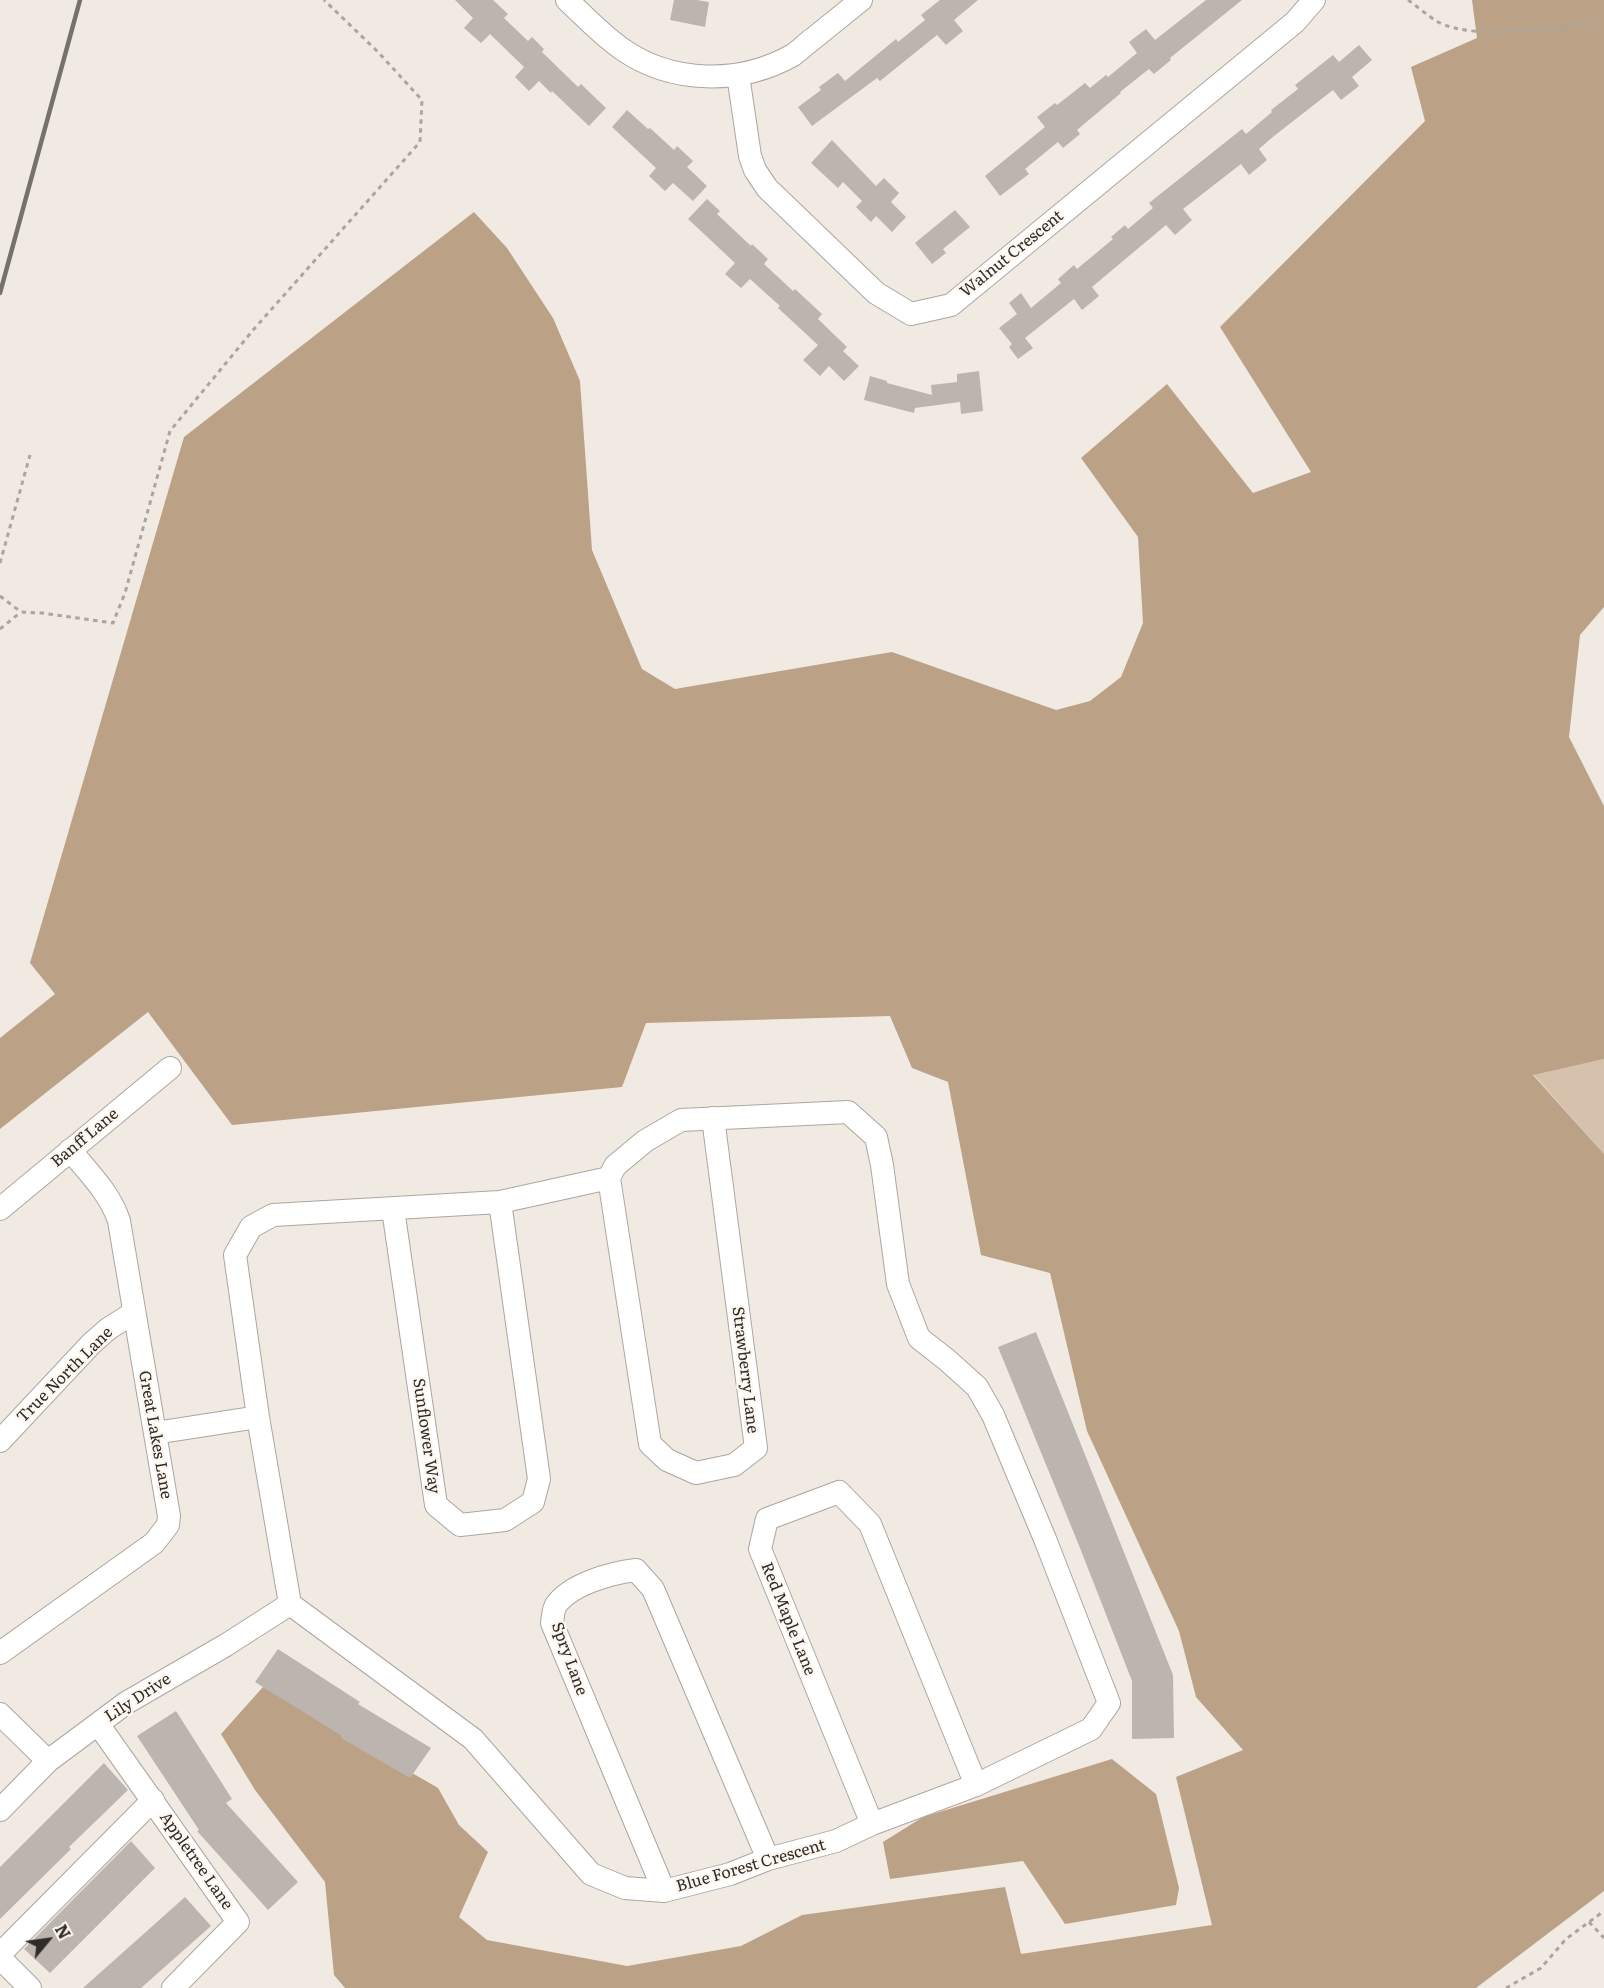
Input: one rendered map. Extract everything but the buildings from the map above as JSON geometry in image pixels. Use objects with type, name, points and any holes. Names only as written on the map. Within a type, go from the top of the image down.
[{"type":"street","points":[[567,0],[624,51],[651,64],[682,74],[712,77],[738,75],[764,68],[795,54],[861,0]]},
{"type":"street","name":"Walnut Crescent","points":[[738,75],[750,156],[755,171],[767,188],[876,293],[911,314],[951,305],[1286,29],[1314,0]]},
{"type":"street","name":"Banff Lane","points":[[0,1209],[170,1068]]},
{"type":"street","name":"Blue Forest Crescent","points":[[290,1604],[473,1739],[591,1874],[625,1888],[664,1891],[730,1874],[768,1859],[836,1841],[872,1824],[976,1785],[1091,1729],[1109,1703],[993,1414],[977,1388],[919,1338],[898,1284],[876,1137],[848,1113],[713,1119]]},
{"type":"street","points":[[290,1604],[258,1417],[234,1256],[251,1227],[273,1215],[500,1202],[609,1178],[615,1166],[645,1141],[681,1120],[713,1119]]},
{"type":"street","name":"Strawberry Lane","points":[[609,1178],[650,1444],[667,1460],[696,1473],[734,1465],[756,1448],[713,1119]]},
{"type":"street","name":"Great Lakes Lane","points":[[0,1653],[142,1552],[162,1534],[168,1525],[169,1516],[118,1221],[114,1207],[104,1191],[70,1150]]},
{"type":"street","name":"Sunflower Way","points":[[393,1209],[436,1505],[460,1525],[505,1520],[533,1502],[539,1479],[500,1202]]},
{"type":"street","name":"True North Lane","points":[[0,1442],[91,1344],[108,1329],[134,1313]]},
{"type":"street","points":[[155,1433],[258,1417]]},
{"type":"street","name":"Red Maple Lane","points":[[872,1824],[760,1549],[767,1519],[839,1492],[870,1524],[976,1785]]},
{"type":"street","name":"Spry Lane","points":[[664,1891],[552,1623],[554,1607],[572,1590],[618,1572],[636,1570],[653,1589],[768,1859]]},
{"type":"street","name":"Lily Drive","points":[[0,1810],[48,1761],[126,1703],[226,1645],[290,1604]]},
{"type":"street","points":[[0,1714],[48,1761]]},
{"type":"street","name":"Appletree Lane","points":[[98,1724],[238,1922],[173,1988]]},
{"type":"street","points":[[30,1988],[0,1956],[153,1800]]},
{"type":"path","points":[[0,596],[21,612],[113,623],[125,593],[170,431],[254,329],[420,142],[422,100],[378,52],[324,0]]},
{"type":"path","points":[[1408,0],[1438,22],[1467,32],[1518,31],[1604,22]]},
{"type":"path","points":[[0,563],[30,455]]},
{"type":"path","points":[[0,629],[21,612]]},
{"type":"path","points":[[1506,1988],[1541,1968],[1566,1939],[1604,1911]]},
{"type":"path","points":[[1589,1922],[1604,1938]]},
{"type":"shaded area","points":[[1472,0],[1604,0],[1604,607],[1580,635],[1569,737],[1604,806],[1604,1059],[1533,1075],[1604,1154],[1604,1891],[1476,1988],[345,1988],[334,1975],[325,1882],[255,1790],[221,1734],[263,1687],[438,1788],[459,1825],[488,1852],[459,1917],[487,1940],[627,1966],[741,1946],[802,1915],[1005,1887],[1021,1954],[1212,1925],[1176,1777],[1243,1750],[1196,1697],[1179,1631],[1087,1431],[1050,1273],[981,1255],[948,1082],[912,1068],[890,1016],[646,1023],[622,1087],[232,1125],[148,1012],[0,1129],[0,1038],[55,994],[30,963],[184,437],[474,212],[507,248],[553,318],[580,381],[592,550],[642,669],[675,689],[892,652],[1056,710],[1090,701],[1121,677],[1143,623],[1138,537],[1081,458],[1167,384],[1253,493],[1311,472],[1220,327],[1425,121],[1411,67],[1477,38]]},
{"type":"shaded area","points":[[1604,1059],[1604,1154],[1533,1074]]},
{"type":"shaded area","points":[[1275,1153],[1263,1188],[1261,1234],[1250,1277],[1206,1314],[1186,1292],[1218,1231],[1247,1206],[1253,1177]]},
{"type":"shaded area","points":[[1112,1759],[1156,1794],[1179,1888],[1176,1905],[1065,1924],[1023,1861],[890,1879],[883,1842],[923,1817]]},
{"type":"waterway","points":[[1258,1988],[1268,1965],[1265,1905],[1276,1826],[1312,1734],[1340,1550],[1331,1310],[1301,1251],[1310,1186],[1275,1153],[1281,1113],[1264,1051],[1276,1037],[1359,1001],[1361,937],[1420,924],[1449,940],[1471,926],[1480,900],[1449,816],[1460,776],[1490,770],[1509,752],[1501,714],[1472,695],[1535,644],[1545,581],[1579,550],[1604,543]]},
{"type":"railway","points":[[0,293],[80,0]]}]
